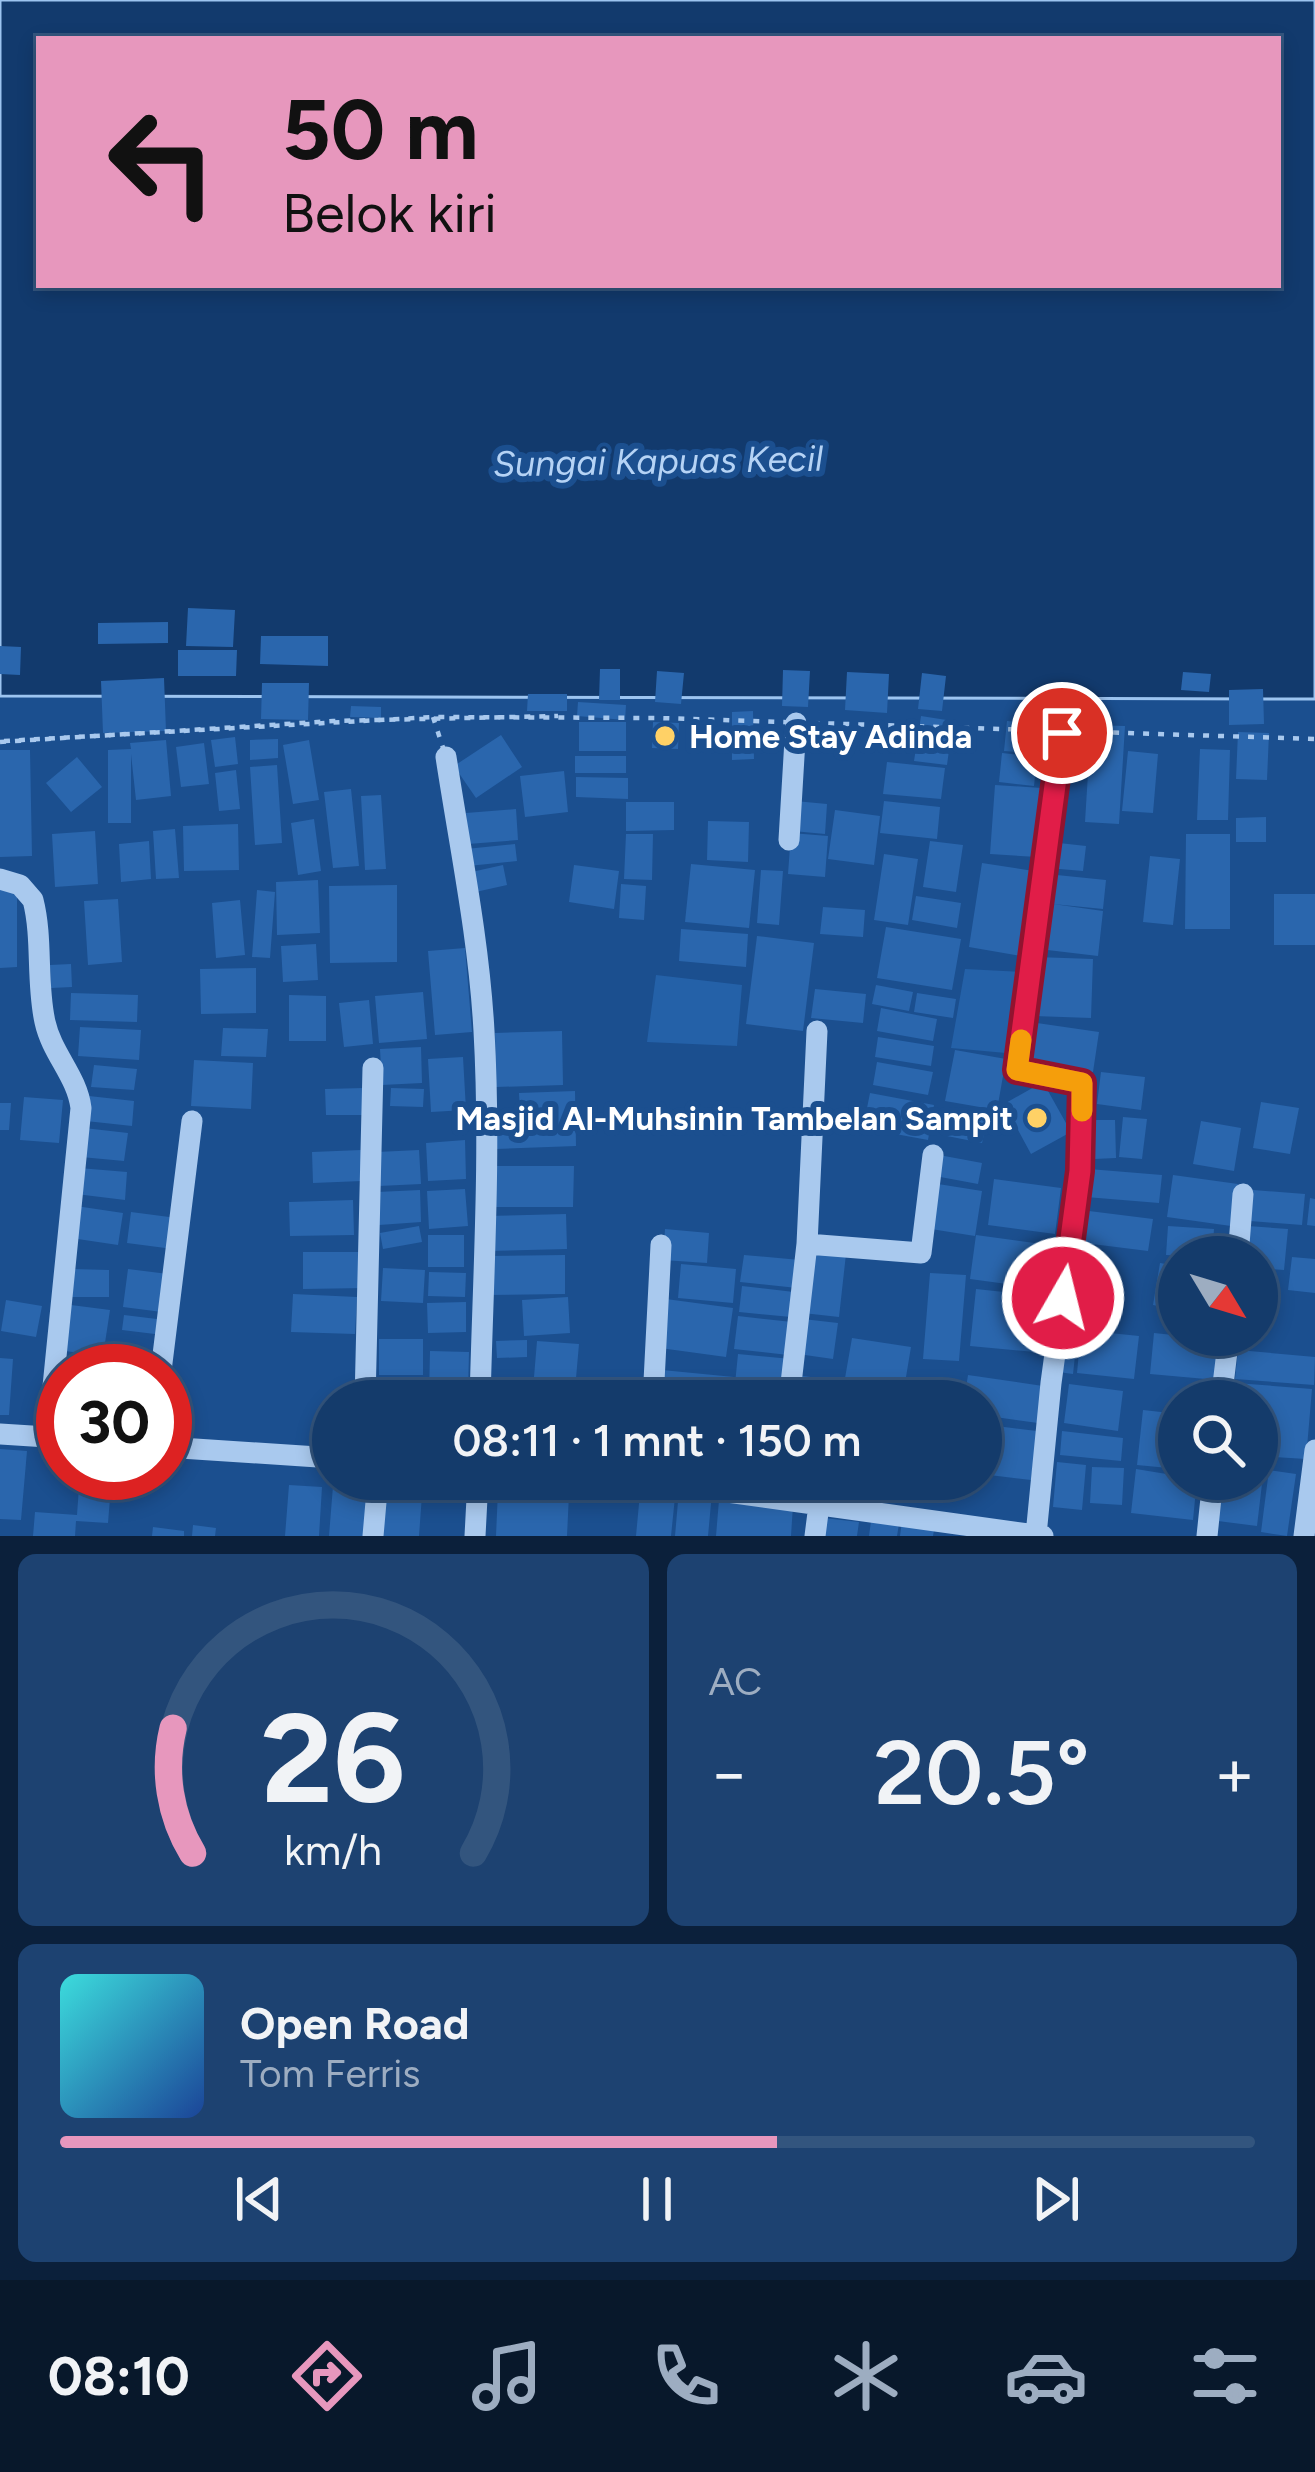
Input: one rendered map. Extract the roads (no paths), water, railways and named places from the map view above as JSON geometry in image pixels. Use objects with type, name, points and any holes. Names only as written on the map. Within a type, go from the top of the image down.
[{"type":"street","points":[[789,840],[796,723]]},
{"type":"street","points":[[808,1500],[982,1532],[1040,1535],[1051,1383],[1080,1171],[1082,1083],[1017,1070],[1062,733]]},
{"type":"street","points":[[446,757],[475,933],[484,1030],[487,1136],[481,1380]]},
{"type":"street","points":[[0,879],[20,884],[33,899],[45,1024],[52,1047],[77,1088],[81,1108],[63,1344]]},
{"type":"street","points":[[791,1380],[807,1244],[817,1031]]},
{"type":"street","points":[[366,1380],[374,1068]]},
{"type":"street","points":[[164,1344],[192,1121]]},
{"type":"street","points":[[807,1244],[921,1253],[933,1155]]},
{"type":"street","points":[[1240,1236],[1243,1194]]},
{"type":"street","points":[[653,1380],[661,1246]]},
{"type":"street","points":[[0,1434],[36,1436]]},
{"type":"street","points":[[192,1449],[312,1457]]},
{"type":"street","points":[[1304,1536],[1315,1450]]},
{"type":"street","points":[[373,1536],[376,1500]]},
{"type":"street","points":[[475,1536],[477,1500]]},
{"type":"street","points":[[1207,1536],[1211,1500]]},
{"type":"street","points":[[815,1536],[819,1504]]},
{"type":"water","name":"Sungai Kapuas Kecil","points":[[0,0],[1315,0],[1315,699],[0,696]]},
{"type":"place","name":"Home Stay Adinda","points":[[665,736]]},
{"type":"place","name":"Masjid Al-Muhsinin Tambelan Sampit","points":[[1037,1118]]}]
